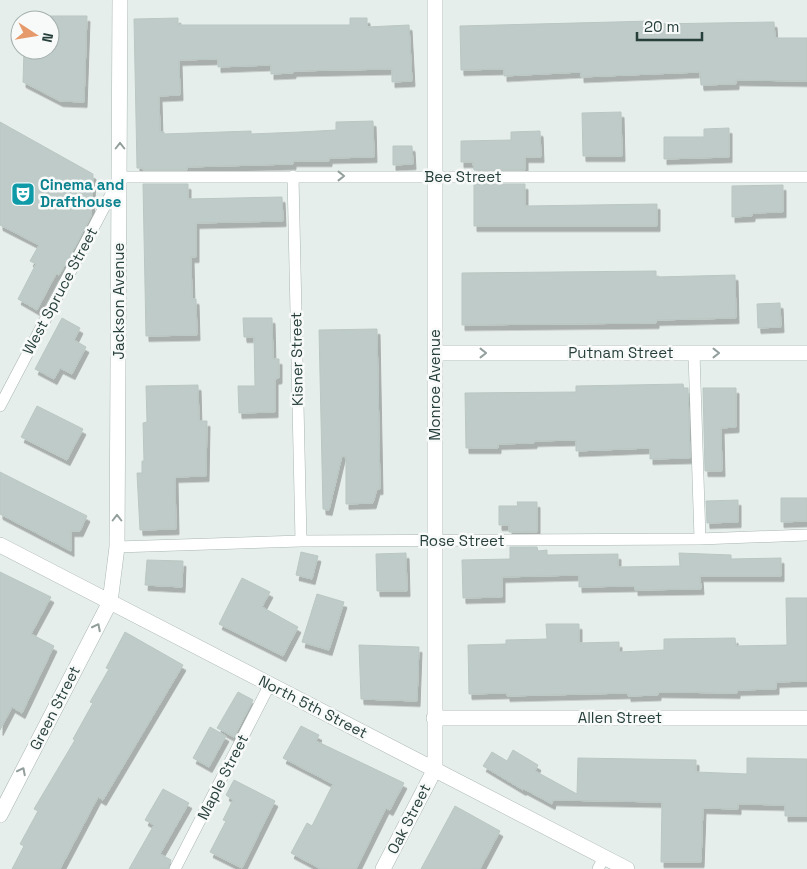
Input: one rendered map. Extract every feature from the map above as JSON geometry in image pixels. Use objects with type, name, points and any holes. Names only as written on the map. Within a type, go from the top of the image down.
[{"type":"street","name":"Jackson Avenue","points":[[110,602],[117,547],[120,0]]},
{"type":"street","name":"Monroe Avenue","points":[[435,0],[435,770]]},
{"type":"street","name":"Putnam Street","points":[[434,353],[807,353]]},
{"type":"street","name":"North 5th Street","points":[[0,545],[435,770],[601,863],[627,869]]},
{"type":"street","name":"Green Street","points":[[0,815],[110,602]]},
{"type":"street","name":"Allen Street","points":[[434,718],[807,718]]},
{"type":"street","name":"Oak Street","points":[[383,869],[435,770]]},
{"type":"lane","name":"Bee Street","points":[[120,176],[807,177]]},
{"type":"lane","name":"West Spruce Street","points":[[0,406],[120,176]]},
{"type":"lane","name":"Kisner Street","points":[[292,176],[301,541]]},
{"type":"lane","points":[[694,353],[700,539]]},
{"type":"lane","name":"Rose Street","points":[[117,547],[301,541],[436,542],[700,539],[807,535]]},
{"type":"lane","name":"Maple Street","points":[[175,869],[270,684]]},
{"type":"building","points":[[60,16],[87,16],[84,102],[60,101],[23,82],[24,60],[60,60]]},
{"type":"building","points":[[178,18],[178,25],[350,25],[350,18],[367,18],[367,27],[409,25],[412,81],[392,82],[392,69],[293,71],[293,73],[271,74],[271,65],[218,67],[218,59],[179,60],[180,95],[159,96],[160,132],[164,132],[164,134],[251,131],[251,134],[336,130],[336,122],[373,121],[374,157],[329,158],[329,161],[293,161],[293,164],[187,167],[187,170],[143,170],[143,168],[137,168],[134,19]]},
{"type":"building","points":[[652,21],[652,24],[774,22],[775,38],[807,38],[807,81],[736,80],[736,84],[701,85],[700,72],[581,77],[581,72],[504,76],[504,69],[461,70],[460,26]]},
{"type":"building","points":[[621,112],[622,156],[583,156],[582,113]]},
{"type":"building","points":[[0,122],[93,174],[91,216],[68,260],[59,275],[56,274],[37,310],[18,299],[36,264],[30,261],[39,245],[0,225]]},
{"type":"building","points":[[729,128],[729,157],[664,159],[664,137],[704,137],[704,129]]},
{"type":"building","points":[[540,131],[541,157],[525,157],[525,170],[474,170],[473,162],[461,162],[461,141],[511,140],[511,132]]},
{"type":"building","points":[[393,146],[412,146],[413,164],[393,165]]},
{"type":"building","points":[[143,184],[188,184],[188,199],[282,197],[283,221],[196,223],[196,257],[191,257],[192,299],[196,299],[197,335],[146,336]]},
{"type":"building","points":[[474,184],[525,184],[525,206],[657,204],[657,226],[474,226]]},
{"type":"building","points":[[783,185],[783,212],[752,213],[752,216],[732,217],[732,186]]},
{"type":"building","points":[[656,271],[656,277],[735,275],[736,318],[656,320],[656,323],[462,325],[462,273]]},
{"type":"building","points":[[780,303],[781,327],[758,328],[757,304]]},
{"type":"building","points":[[62,318],[80,328],[74,340],[86,347],[72,374],[60,368],[54,379],[35,369]]},
{"type":"building","points":[[243,318],[272,318],[273,359],[279,359],[279,378],[275,379],[275,412],[239,413],[238,386],[255,386],[254,337],[244,337]]},
{"type":"building","points":[[377,329],[380,489],[377,489],[373,503],[346,504],[346,457],[342,456],[329,510],[323,509],[319,330]]},
{"type":"building","points":[[683,384],[684,388],[688,388],[690,458],[650,459],[650,448],[576,451],[576,440],[498,444],[498,448],[466,448],[465,393],[576,392],[576,386]]},
{"type":"building","points":[[198,385],[199,421],[207,421],[206,476],[175,477],[176,529],[140,530],[137,473],[142,473],[142,461],[144,461],[143,423],[147,422],[146,386]]},
{"type":"building","points":[[703,388],[736,388],[736,427],[721,428],[722,471],[705,471]]},
{"type":"building","points":[[37,406],[83,429],[67,460],[21,437]]},
{"type":"building","points":[[0,472],[87,516],[80,531],[71,531],[71,551],[0,514]]},
{"type":"building","points":[[781,498],[807,498],[807,521],[781,522]]},
{"type":"building","points":[[738,500],[738,522],[707,523],[706,501]]},
{"type":"building","points":[[517,502],[537,502],[537,532],[509,532],[509,525],[499,525],[499,506],[518,506]]},
{"type":"building","points":[[510,547],[537,547],[538,551],[547,550],[547,555],[618,554],[618,567],[680,566],[679,553],[731,555],[731,559],[781,558],[781,576],[700,576],[701,589],[635,590],[635,586],[579,587],[579,575],[502,577],[502,597],[463,598],[462,560],[510,559]]},
{"type":"building","points":[[301,552],[318,556],[312,579],[296,575]]},
{"type":"building","points":[[406,553],[407,591],[377,591],[376,554]]},
{"type":"building","points":[[147,560],[183,561],[182,587],[145,585]]},
{"type":"building","points":[[0,572],[51,597],[31,634],[54,646],[22,713],[12,707],[0,730]]},
{"type":"building","points":[[242,578],[270,592],[262,607],[298,627],[283,656],[219,624]]},
{"type":"building","points":[[317,594],[344,602],[329,650],[302,642]]},
{"type":"building","points":[[786,598],[807,598],[807,681],[776,682],[776,689],[737,690],[737,693],[658,692],[658,695],[628,696],[628,693],[507,696],[507,693],[469,694],[468,645],[506,644],[506,640],[547,639],[546,624],[579,624],[579,643],[619,642],[619,652],[664,650],[664,639],[735,638],[736,646],[787,645]]},
{"type":"building","points":[[125,632],[183,665],[103,800],[98,797],[60,869],[12,869],[24,846],[20,844],[38,811],[34,809],[75,740],[73,739],[93,703],[90,702],[109,669],[106,668]]},
{"type":"building","points":[[359,645],[419,647],[417,701],[361,699]]},
{"type":"building","points":[[238,692],[253,700],[234,737],[217,728]]},
{"type":"building","points":[[301,726],[319,735],[316,741],[404,783],[390,810],[386,808],[356,869],[321,869],[291,853],[307,823],[312,826],[333,784],[283,758]]},
{"type":"building","points":[[210,727],[226,736],[209,767],[193,758]]},
{"type":"building","points":[[513,750],[538,765],[535,771],[577,794],[578,758],[696,760],[696,772],[747,774],[747,758],[807,759],[807,816],[785,816],[785,805],[738,804],[738,809],[703,808],[701,862],[661,862],[662,802],[553,800],[552,804],[523,790],[483,766],[492,752],[507,761]]},
{"type":"building","points":[[234,780],[275,801],[242,868],[210,852],[226,821],[223,820],[233,800],[226,795]]},
{"type":"building","points":[[163,789],[189,803],[160,854],[171,860],[168,869],[129,869],[154,825],[145,820]]},
{"type":"building","points":[[455,806],[500,831],[480,869],[421,869]]},
{"type":"place","name":"Cinema and Drafthouse","points":[[23,194]]}]
